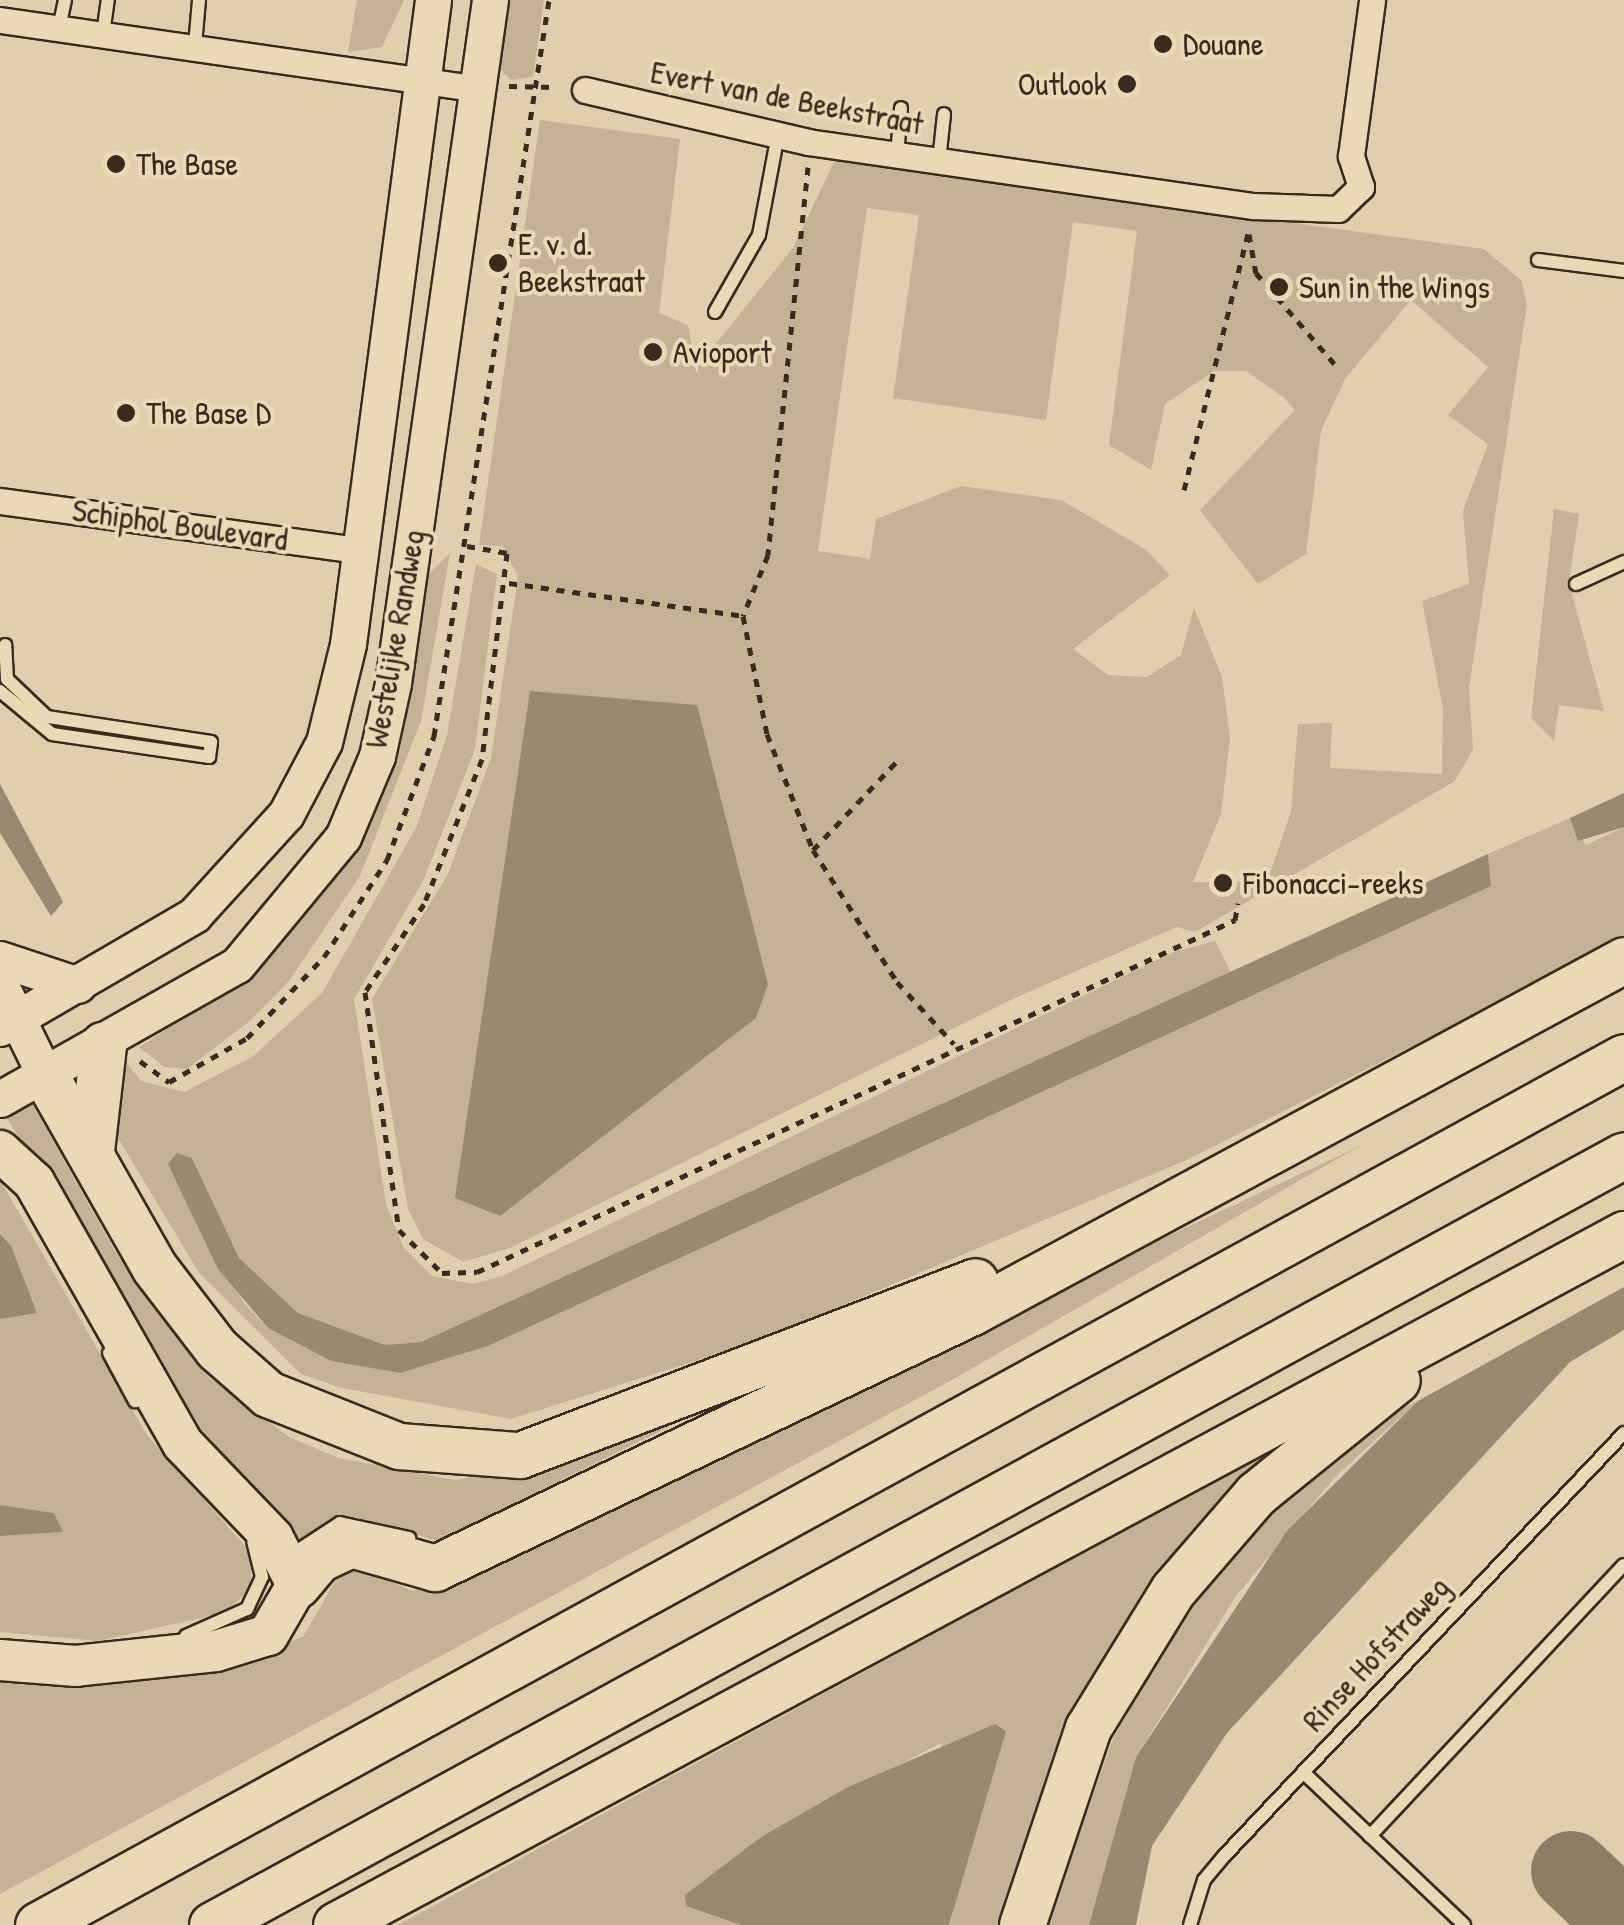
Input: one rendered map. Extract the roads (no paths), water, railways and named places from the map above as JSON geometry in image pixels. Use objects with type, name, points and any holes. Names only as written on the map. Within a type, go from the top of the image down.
[{"type":"highway","points":[[282,1573],[352,1544],[435,1568],[972,1312],[1624,960]]},
{"type":"highway","points":[[91,1158],[103,1045]]},
{"type":"highway","points":[[38,1925],[1624,1058]]},
{"type":"highway","points":[[45,1075],[182,1309],[268,1394],[333,1428],[472,1454],[520,1455],[608,1427],[1184,1198]]},
{"type":"highway","points":[[212,1925],[1624,1155]]},
{"type":"highway","points":[[336,1925],[1624,1234]]},
{"type":"highway","points":[[1022,1925],[1088,1728],[1208,1543],[1328,1430],[1534,1285]]},
{"type":"main road","points":[[0,1660],[76,1666],[216,1651],[268,1635],[282,1573],[183,1444],[34,1182],[2,1145]]},
{"type":"street","name":"Westelijke Randweg","points":[[10,1023],[194,915],[286,814],[324,742],[359,550],[433,0]]},
{"type":"street","name":"Westelijke Randweg","points":[[0,1099],[103,1045],[237,965],[290,912],[343,837],[377,756],[490,0]]},
{"type":"street","name":"Evert van de Beekstraat","points":[[585,90],[779,132],[808,142],[939,161],[1251,218],[1338,208],[1362,187],[1351,156],[1372,0]]},
{"type":"street","points":[[0,20],[194,45],[477,89]]},
{"type":"street","name":"Schiphol Boulevard","points":[[0,501],[359,550]]},
{"type":"street","points":[[0,959],[78,984]]},
{"type":"street","points":[[0,984],[10,1023],[45,1075]]},
{"type":"street","points":[[0,1048],[45,1075]]},
{"type":"lane","points":[[58,28],[64,0]]},
{"type":"lane","points":[[103,34],[108,0]]},
{"type":"lane","points":[[194,45],[199,0]]},
{"type":"lane","points":[[897,155],[902,108]]},
{"type":"lane","points":[[939,161],[944,114]]},
{"type":"lane","points":[[715,312],[760,236],[779,132]]},
{"type":"lane","points":[[1538,260],[1624,271]]},
{"type":"lane","points":[[1576,584],[1624,562]]},
{"type":"lane","points":[[0,691],[52,734],[208,757],[211,742],[48,717],[7,680],[5,644]]},
{"type":"lane","points":[[2,1145],[142,1413]]},
{"type":"lane","points":[[151,1428],[282,1573]]},
{"type":"lane","name":"Rinse Hofstraweg","points":[[1190,1925],[1204,1880],[1624,1433]]},
{"type":"lane","points":[[0,1642],[178,1638],[236,1619],[340,1523],[426,1543]]},
{"type":"lane","points":[[444,1545],[479,1528],[526,1524]]},
{"type":"lane","points":[[1370,1836],[1624,1564]]},
{"type":"lane","points":[[1303,1772],[1464,1925]]},
{"type":"place","name":"Douane","points":[[1163,44]]},
{"type":"place","name":"Outlook","points":[[1127,84]]},
{"type":"place","name":"The Base","points":[[116,164]]},
{"type":"place","name":"E. v. d. Beekstraat","points":[[498,263]]},
{"type":"place","name":"Sun in the Wings","points":[[1279,287]]},
{"type":"place","name":"Avioport","points":[[653,352]]},
{"type":"place","name":"The Base D","points":[[126,413]]},
{"type":"place","name":"Fibonacci-reeks","points":[[1223,883]]}]
